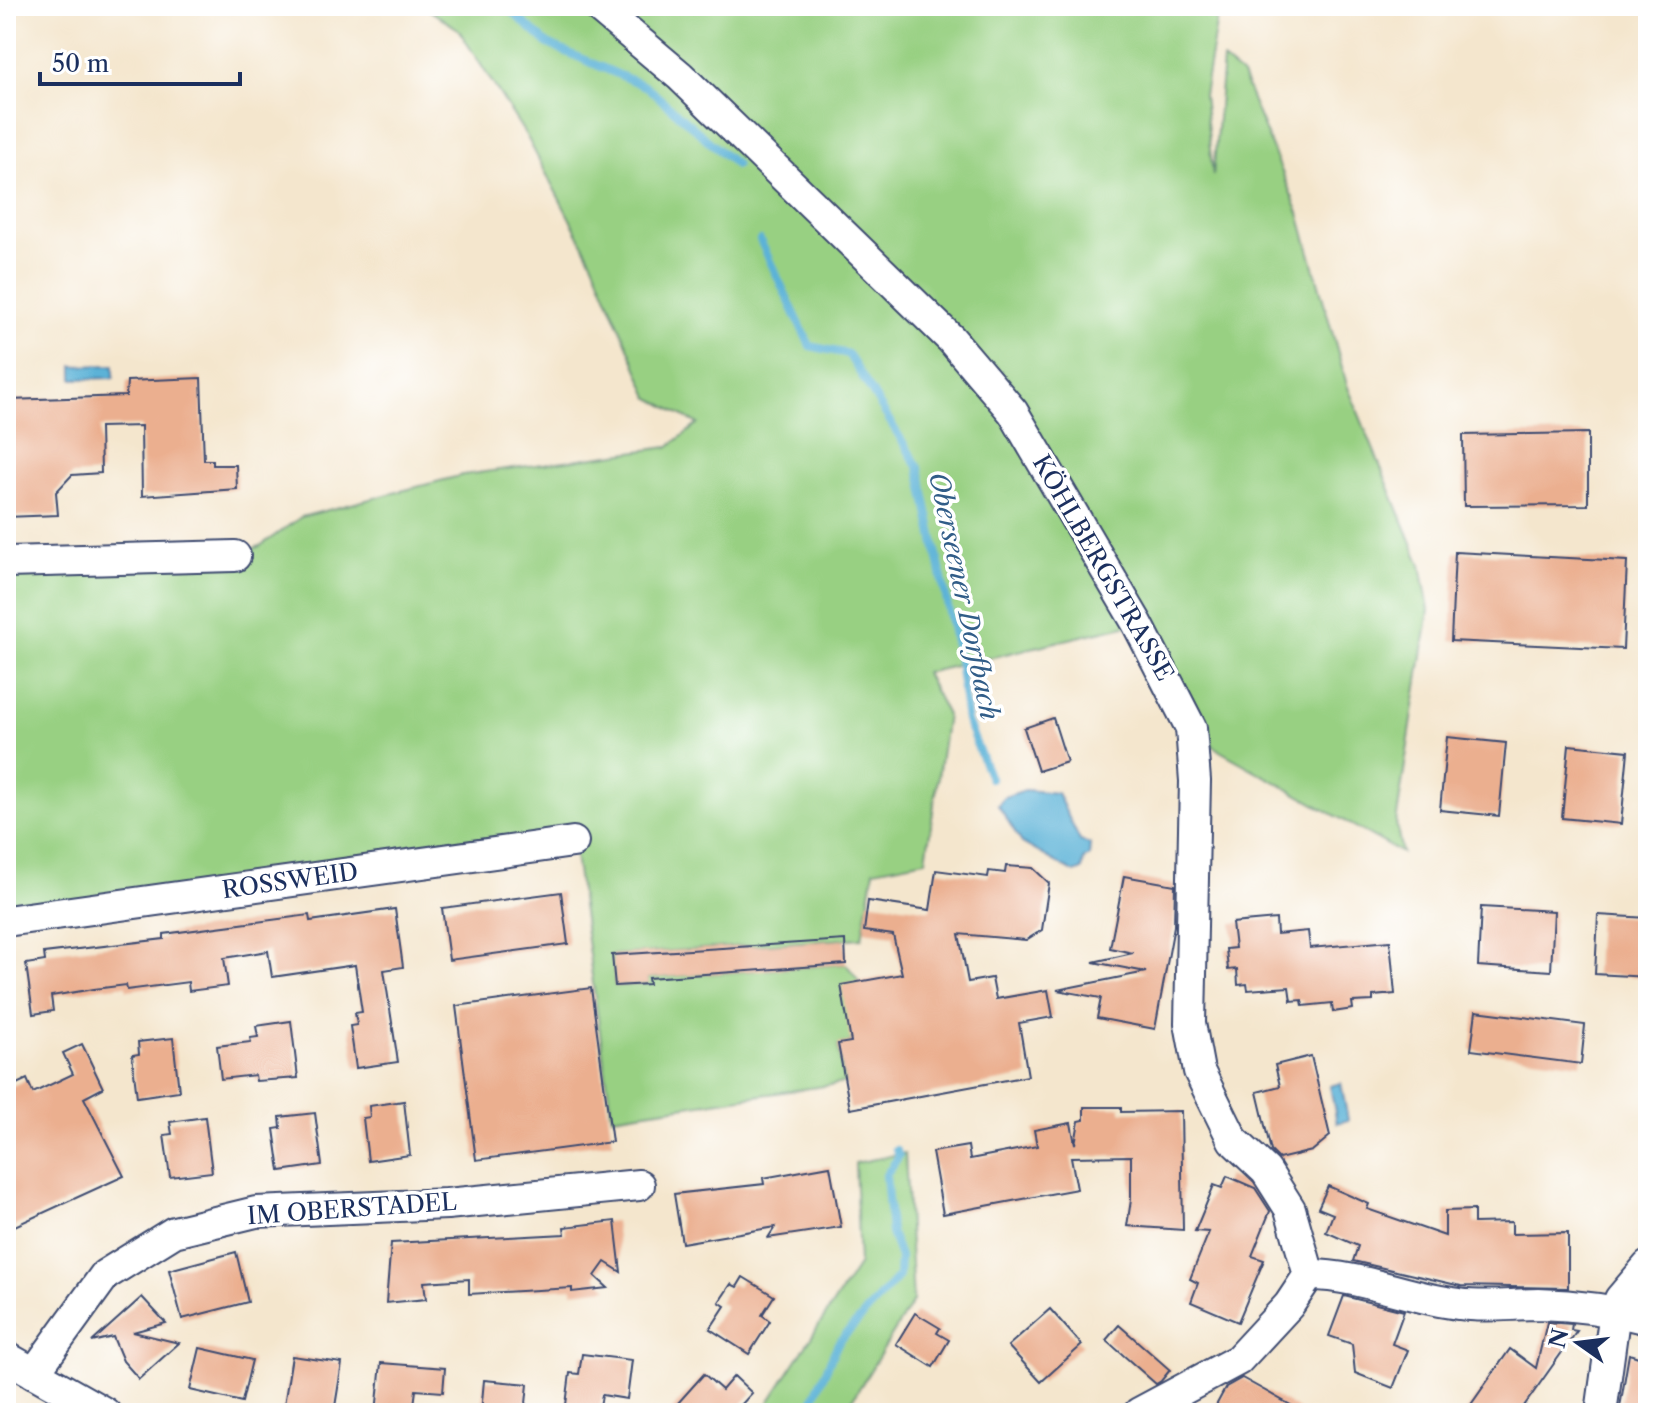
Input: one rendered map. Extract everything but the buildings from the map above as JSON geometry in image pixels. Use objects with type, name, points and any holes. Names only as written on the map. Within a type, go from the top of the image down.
[{"type":"street","name":"KÖHLBERGSTRASSE","points":[[597,6],[680,76],[951,339],[1013,412],[1137,623],[1191,728],[1195,781],[1190,1023],[1199,1071],[1233,1140],[1266,1171],[1290,1209],[1309,1275]]},
{"type":"street","points":[[6,562],[235,556]]},
{"type":"street","name":"ROSSWEID","points":[[6,921],[573,842]]},
{"type":"street","name":"IM OBERSTADEL","points":[[34,1373],[105,1275],[174,1232],[256,1212],[447,1204],[639,1185]]},
{"type":"street","points":[[1601,1413],[1615,1311],[1620,1299],[1648,1266]]},
{"type":"street","points":[[1139,1413],[1238,1360],[1289,1305],[1309,1275],[1356,1278],[1396,1293],[1461,1305],[1543,1304],[1615,1311],[1648,1319]]},
{"type":"street","points":[[6,1357],[105,1413]]},
{"type":"green space","points":[[423,6],[1219,6],[1204,95],[1213,176],[1223,60],[1242,75],[1299,213],[1347,385],[1421,565],[1429,610],[1396,823],[1402,853],[1220,751],[1191,728],[1137,623],[925,673],[947,715],[926,860],[874,870],[862,938],[613,955],[615,986],[648,984],[648,978],[846,964],[860,982],[851,1042],[838,1045],[845,1083],[612,1117],[573,842],[6,921],[6,562],[235,556],[260,546],[301,517],[463,475],[668,447],[698,424],[649,397],[593,263],[527,137],[458,29]]},
{"type":"green space","points":[[905,1153],[913,1301],[844,1413],[762,1413],[859,1264],[855,1163]]},
{"type":"water","points":[[114,365],[114,378],[73,379],[73,366]]},
{"type":"water","points":[[1025,790],[1057,793],[1080,841],[1090,844],[1089,857],[1084,858],[1082,870],[1075,873],[1022,843],[998,805],[1004,797]]},
{"type":"water","points":[[1341,1083],[1348,1120],[1337,1123],[1330,1086]]},
{"type":"waterway","name":"Oberseener Dorfbach","points":[[505,6],[548,44],[647,87],[736,165]]},
{"type":"waterway","name":"Oberseener Dorfbach","points":[[760,240],[810,346],[848,354],[919,468],[959,660],[967,721],[990,778]]},
{"type":"waterway","name":"Oberseener Dorfbach","points":[[807,1413],[838,1343],[899,1276],[900,1257],[891,1233],[886,1175],[899,1156],[896,1150]]}]
